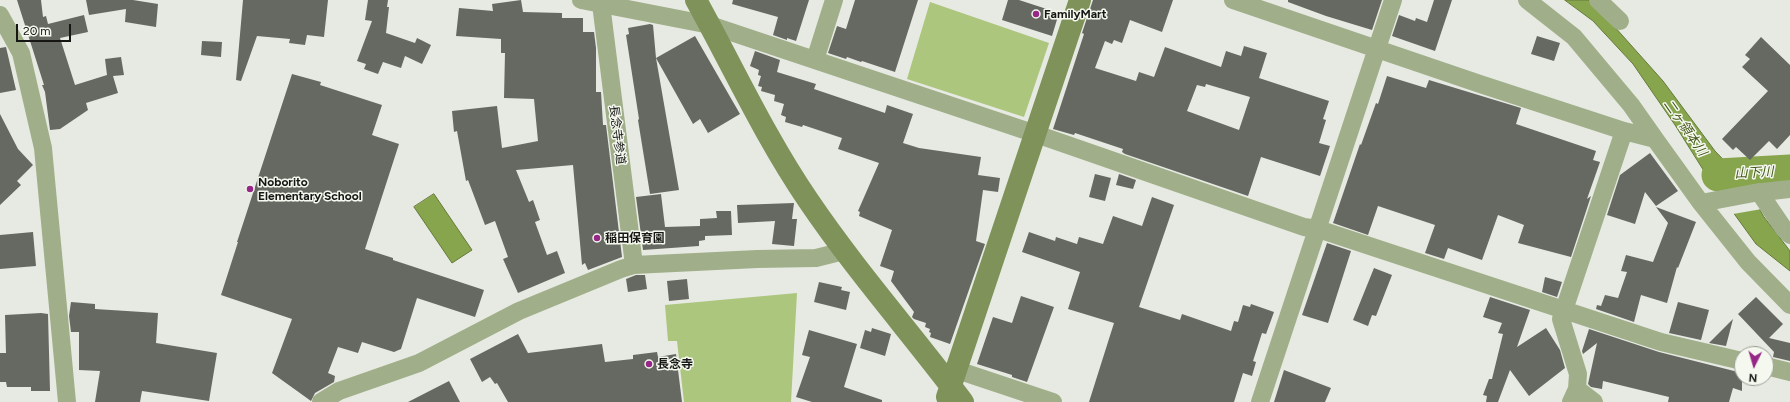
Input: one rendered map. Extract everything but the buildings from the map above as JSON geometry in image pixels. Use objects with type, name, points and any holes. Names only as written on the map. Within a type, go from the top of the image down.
[{"type":"street","points":[[581,0],[710,25],[1036,134],[1304,227],[1318,229],[1661,342],[1734,359]]},
{"type":"street","points":[[696,0],[776,150],[844,252],[954,390],[1053,402]]},
{"type":"street","points":[[815,60],[834,0]]},
{"type":"street","points":[[954,390],[1080,0]]},
{"type":"street","points":[[1233,0],[1624,131],[1655,139]]},
{"type":"street","points":[[1260,402],[1393,0]]},
{"type":"street","points":[[1527,0],[1574,37],[1631,105],[1655,139],[1708,201],[1748,262],[1790,305]]},
{"type":"street","points":[[1598,0],[1620,21]]},
{"type":"street","name":"長念寺参道","points":[[601,4],[634,265]]},
{"type":"street","points":[[0,15],[21,53],[43,148],[67,402]]},
{"type":"street","points":[[1594,402],[1574,396],[1578,374],[1561,319],[1624,131]]},
{"type":"street","points":[[1708,201],[1790,188]]},
{"type":"street","points":[[1757,193],[1790,235]]},
{"type":"street","points":[[321,402],[339,391],[419,363],[519,311],[634,265],[757,259],[816,258],[844,252]]},
{"type":"street","points":[[1774,368],[1790,372]]},
{"type":"shaded area","points":[[930,2],[1049,43],[1024,117],[907,79]]},
{"type":"shaded area","points":[[797,293],[791,402],[684,402],[677,341],[668,341],[665,305]]},
{"type":"water","name":"二ヶ領本川","points":[[1565,0],[1588,0],[1597,7],[1663,81],[1715,151],[1742,179],[1764,217],[1790,251],[1790,271],[1756,244],[1709,179],[1675,125],[1633,64],[1593,21]]},
{"type":"water","points":[[434,194],[472,250],[452,263],[414,207]]},
{"type":"pier","points":[[1746,182],[1762,209],[1733,214],[1712,185]]},
{"type":"waterway","name":"山下川","points":[[1718,175],[1790,171]]},
{"type":"place","name":"FamilyMart","points":[[1036,14]]},
{"type":"place","name":"Noborito Elementary School","points":[[250,189]]},
{"type":"place","name":"稲田保育園","points":[[597,238]]},
{"type":"place","name":"長念寺","points":[[649,364]]}]
